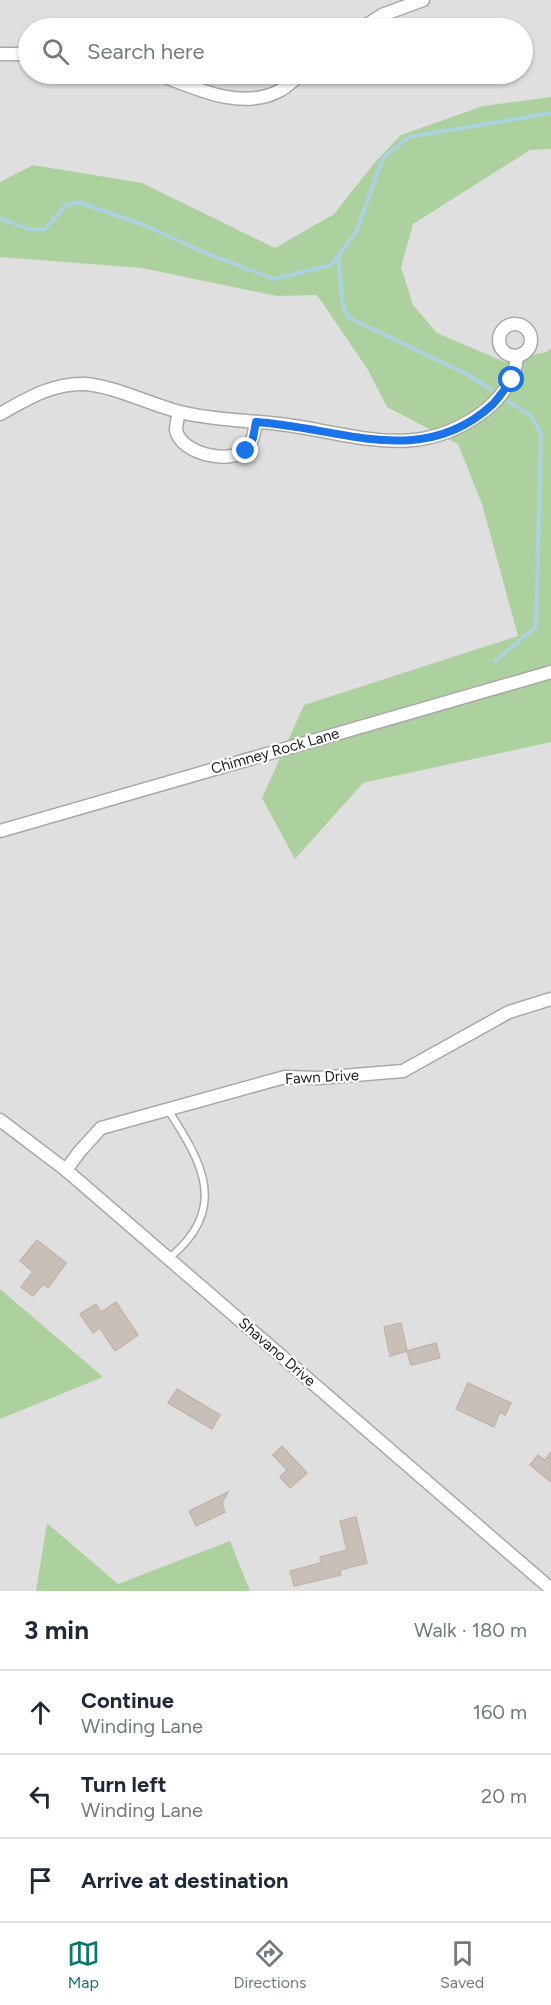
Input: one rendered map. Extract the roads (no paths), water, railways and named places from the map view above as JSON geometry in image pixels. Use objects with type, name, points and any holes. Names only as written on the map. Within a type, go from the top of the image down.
[{"type":"street","points":[[377,18],[423,0]]},
{"type":"street","points":[[0,54],[18,54]]},
{"type":"street","points":[[184,84],[207,93],[259,98],[280,90],[288,84]]},
{"type":"street","points":[[0,414],[45,390],[67,384],[86,384],[179,412],[206,417],[278,423],[377,441],[411,441],[444,435],[472,421],[493,403],[512,380],[517,367],[517,356]]},
{"type":"street","points":[[179,412],[176,430],[183,443],[194,451],[212,456],[230,457],[246,451],[253,438],[256,422]]},
{"type":"street","name":"Chimney Rock Lane","points":[[0,831],[551,672]]},
{"type":"street","name":"Fawn Drive","points":[[66,1170],[101,1128],[285,1077],[318,1078],[403,1071],[509,1012],[551,999]]},
{"type":"street","name":"Shavano Drive","points":[[0,1120],[66,1170],[551,1589]]},
{"type":"lane","points":[[168,1110],[190,1143],[201,1166],[204,1182],[204,1202],[200,1221],[193,1236],[169,1258]]},
{"type":"waterway","points":[[0,218],[28,229],[45,229],[65,206],[78,202],[144,225],[203,252],[274,279],[331,265],[356,232],[383,158],[409,137],[551,113]]},
{"type":"waterway","points":[[338,256],[343,306],[349,318],[465,373],[492,390]]},
{"type":"waterway","points":[[495,661],[536,627],[541,433],[530,415],[508,401]]}]
